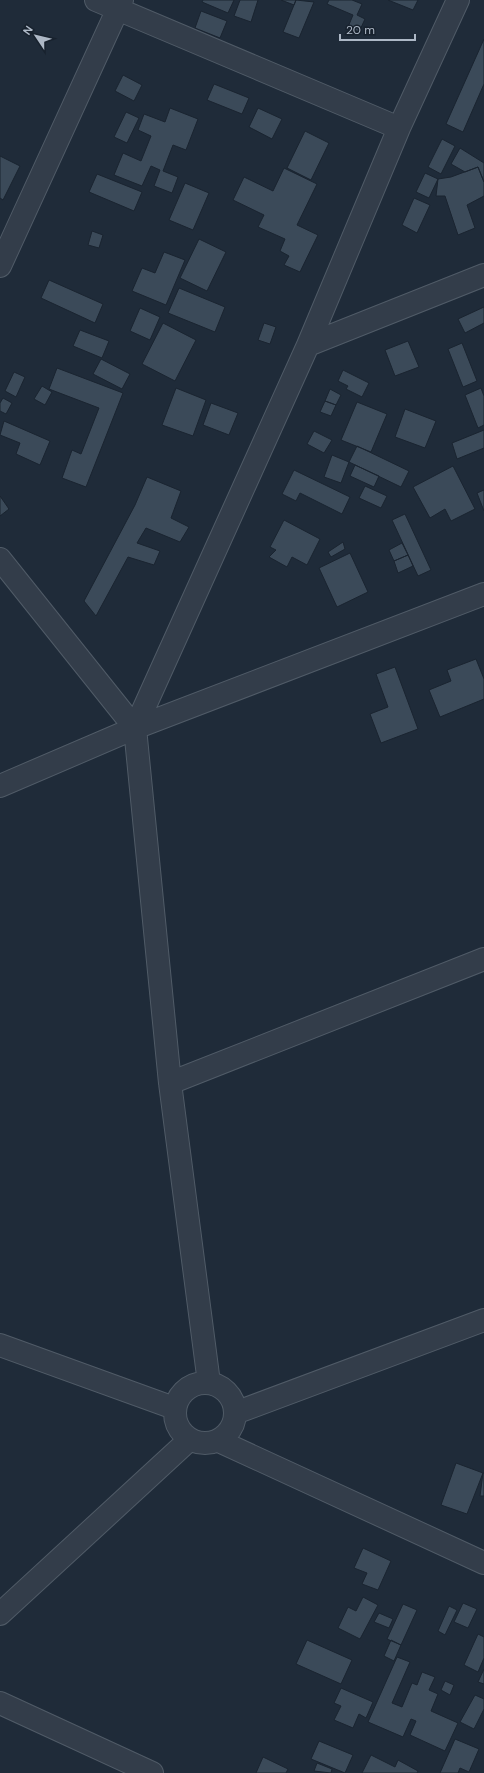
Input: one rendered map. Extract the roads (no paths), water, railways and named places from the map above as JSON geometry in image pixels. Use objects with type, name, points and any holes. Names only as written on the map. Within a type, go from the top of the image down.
[{"type":"street","points":[[96,0],[120,5],[400,128]]},
{"type":"street","points":[[209,1383],[170,1083],[135,728],[308,345],[400,128],[458,0]]},
{"type":"street","points":[[0,266],[120,5]]},
{"type":"street","points":[[308,345],[484,275]]},
{"type":"street","points":[[0,559],[135,728]]},
{"type":"street","points":[[0,786],[135,728],[484,594]]},
{"type":"street","points":[[170,1083],[484,960]]},
{"type":"street","points":[[235,1413],[484,1320]]},
{"type":"street","points":[[0,1345],[174,1408]]},
{"type":"street","points":[[209,1383],[228,1393],[235,1413],[231,1429],[219,1441],[204,1444],[189,1440],[177,1426],[174,1408],[181,1394],[194,1385],[209,1383]]},
{"type":"street","points":[[0,1614],[189,1440]]},
{"type":"street","points":[[219,1441],[484,1563]]},
{"type":"street","points":[[0,1703],[152,1773]]}]
